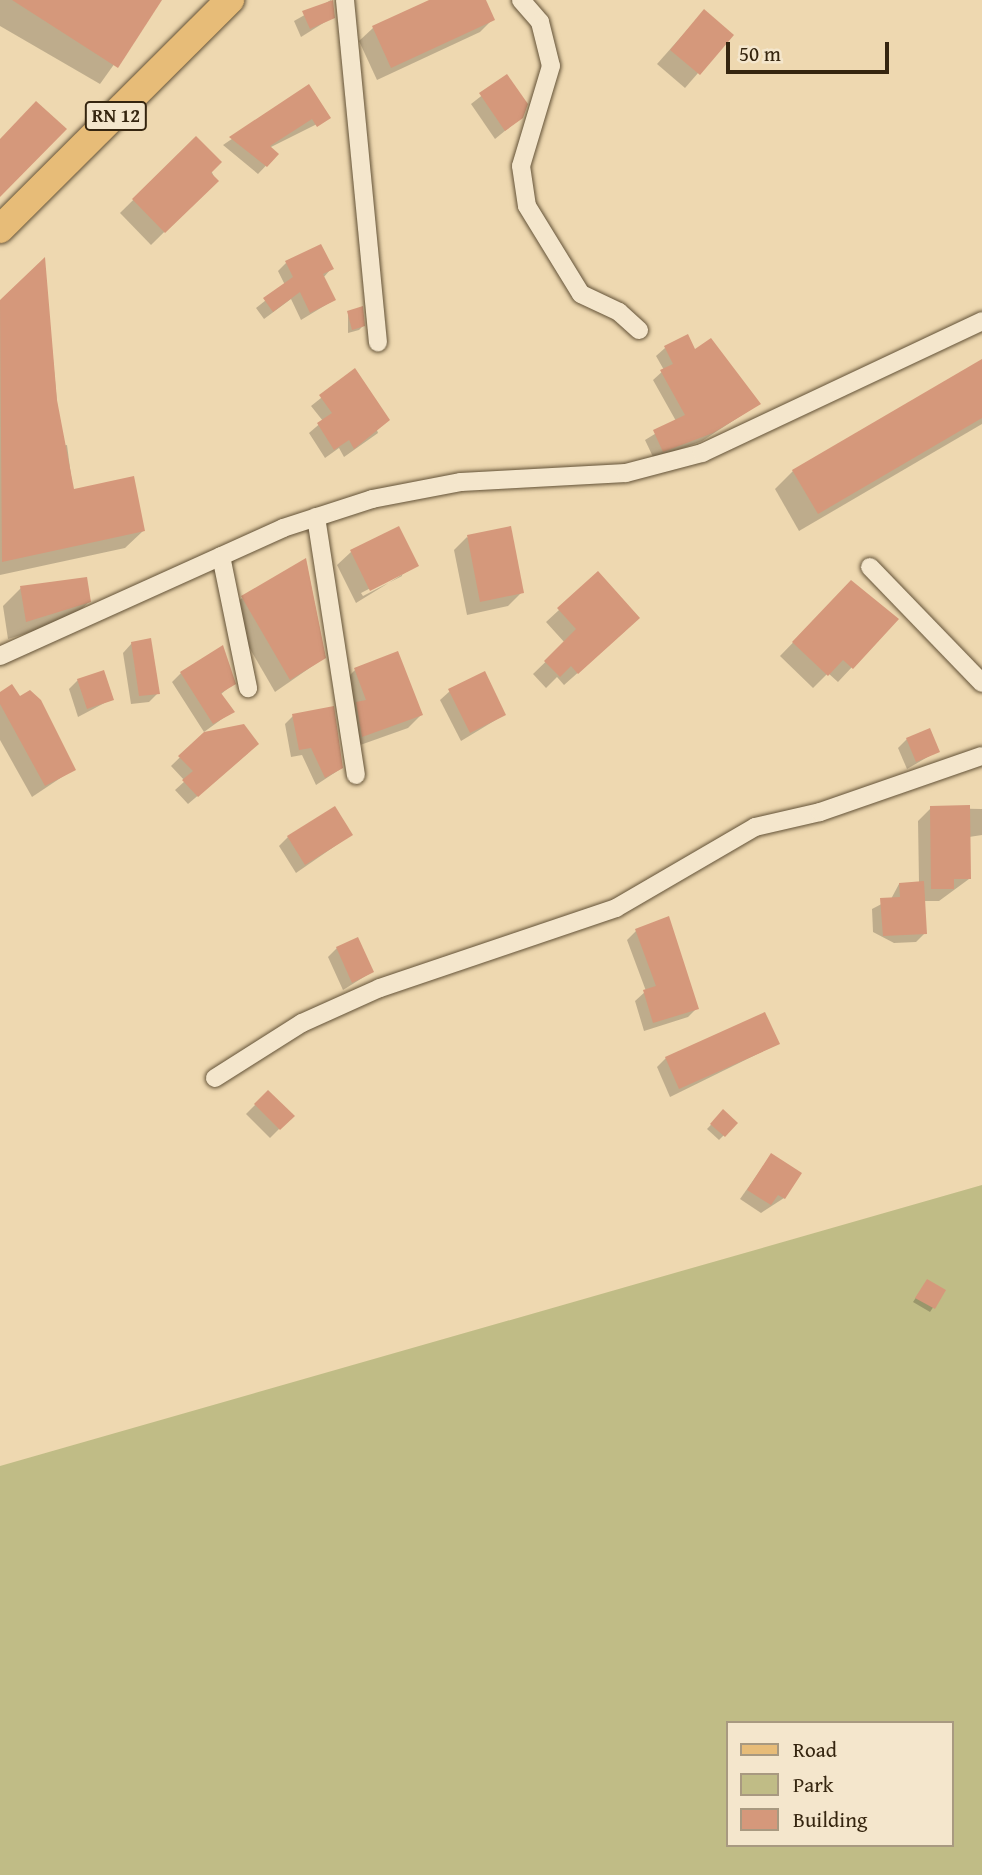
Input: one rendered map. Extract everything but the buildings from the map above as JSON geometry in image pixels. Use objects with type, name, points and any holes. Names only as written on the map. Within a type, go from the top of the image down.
[{"type":"main road","name":"RN 12","points":[[0,229],[230,0]]},
{"type":"street","points":[[345,0],[378,342]]},
{"type":"street","points":[[521,0],[540,22],[551,66],[521,166],[527,206],[581,294],[619,312],[639,330]]},
{"type":"street","points":[[0,656],[221,556],[316,517],[412,489],[626,474],[702,453],[982,321]]},
{"type":"street","points":[[316,517],[356,775]]},
{"type":"street","points":[[221,556],[248,688]]},
{"type":"street","points":[[870,567],[982,683]]},
{"type":"street","points":[[215,1078],[302,1023],[380,988],[617,908],[755,827],[820,812],[982,756]]},
{"type":"green space","points":[[982,1185],[982,1875],[0,1875],[0,1466]]}]
